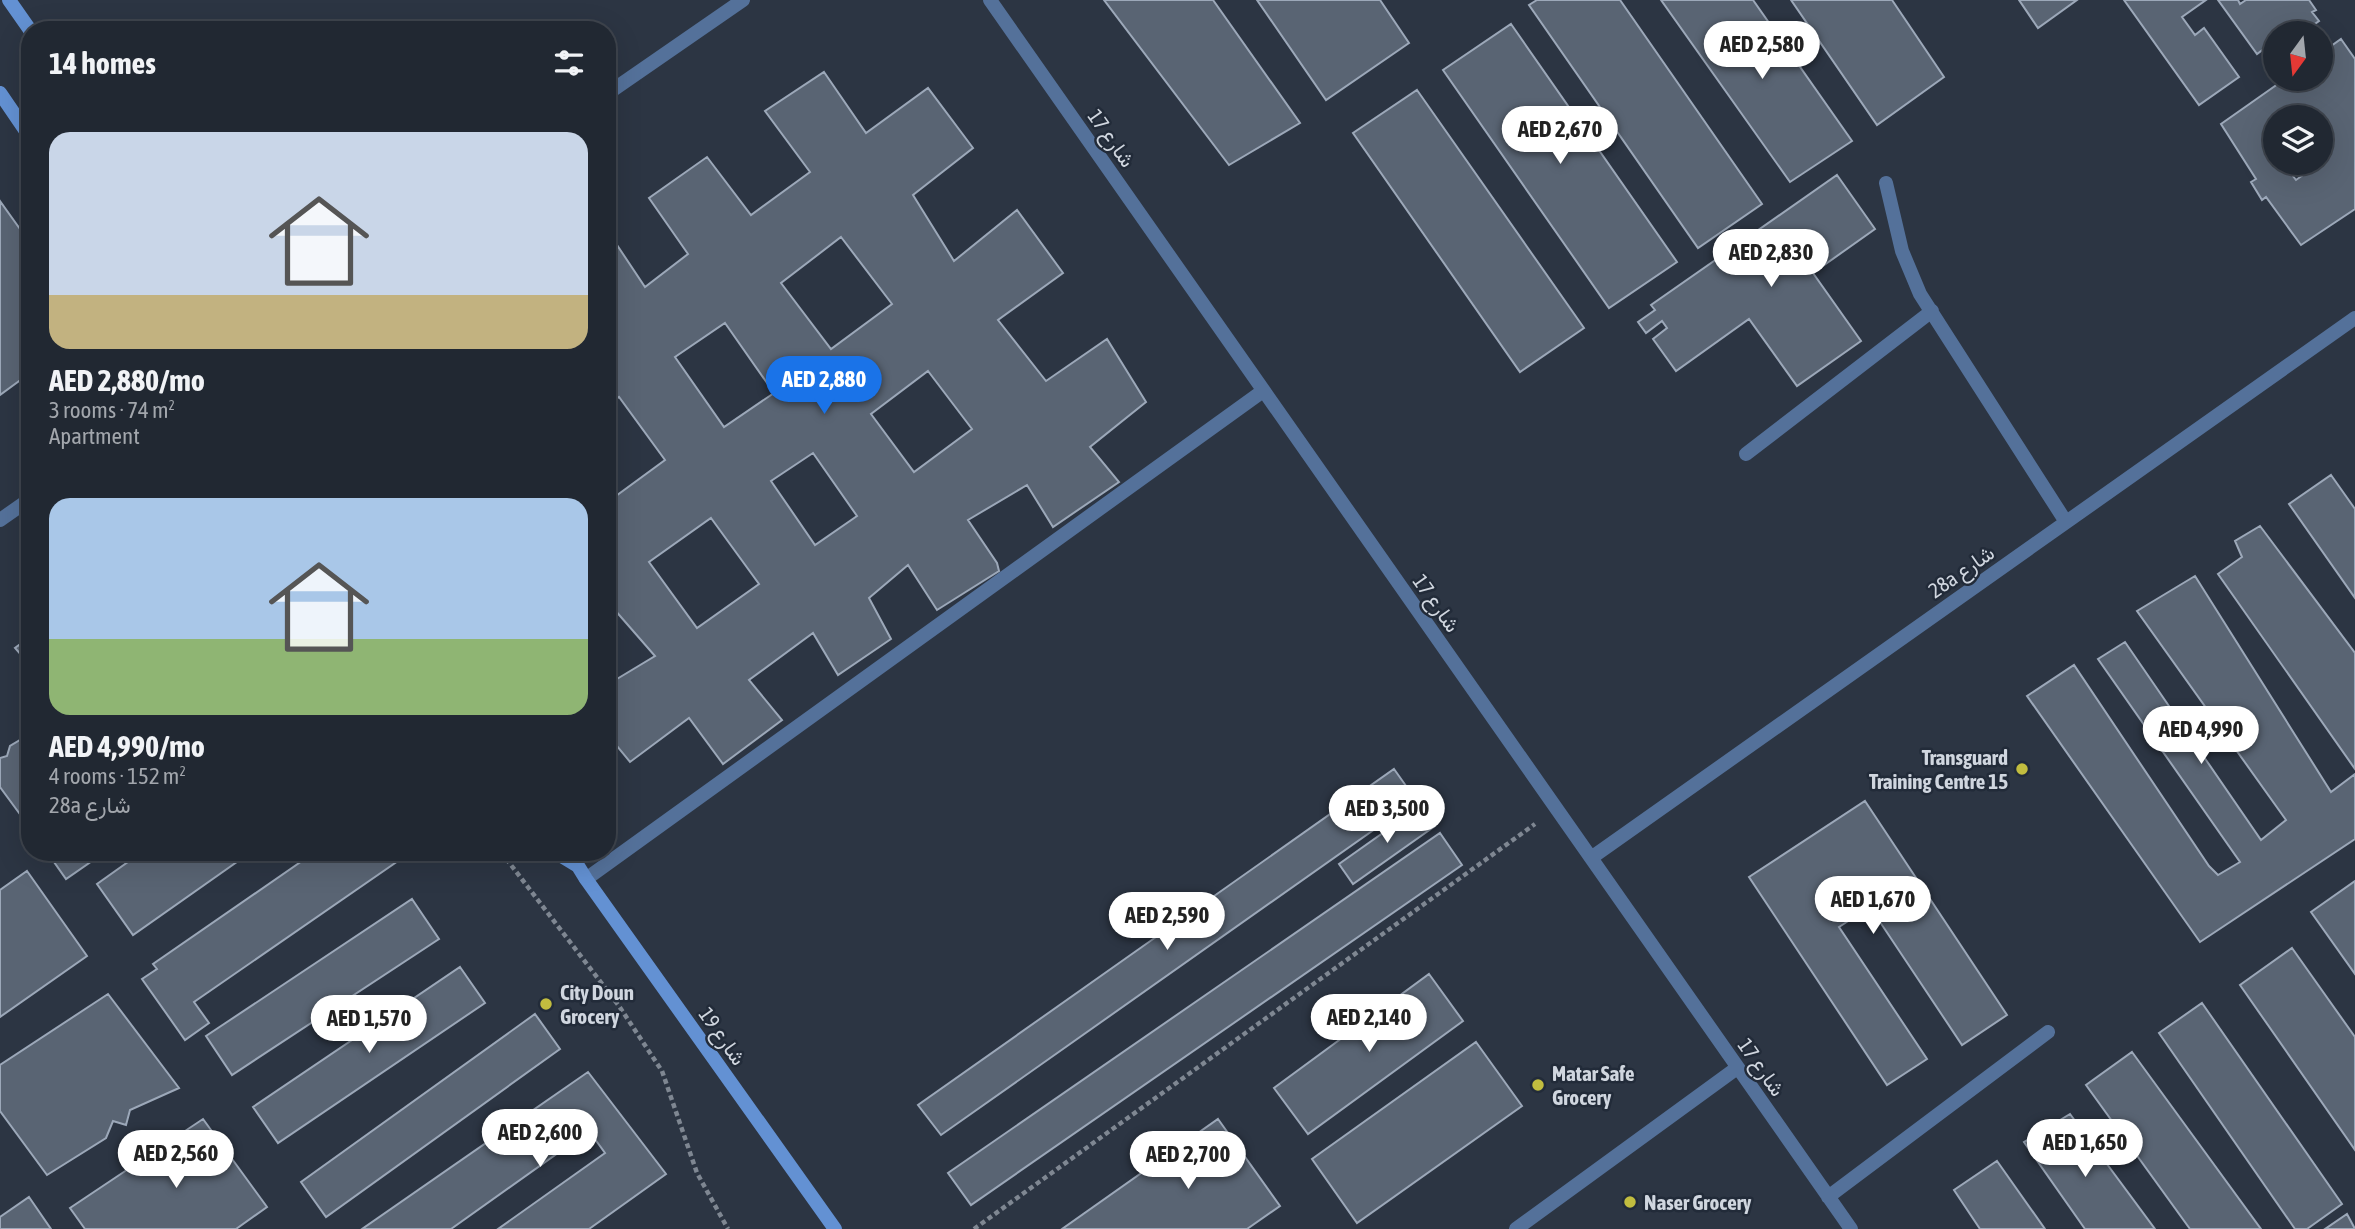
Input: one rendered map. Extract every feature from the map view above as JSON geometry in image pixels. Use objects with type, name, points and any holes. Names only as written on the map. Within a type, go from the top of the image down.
[{"type":"street","points":[[9,0],[24,21]]},
{"type":"street","points":[[616,88],[743,0]]},
{"type":"street","name":"شارع 17","points":[[989,0],[1851,1229]]},
{"type":"street","points":[[0,93],[21,124]]},
{"type":"street","points":[[1886,183],[1902,251],[1911,275],[2066,522]]},
{"type":"street","points":[[1746,454],[1932,311]]},
{"type":"street","name":"28a شارع","points":[[1591,858],[2355,318]]},
{"type":"street","points":[[616,840],[1263,391]]},
{"type":"street","points":[[0,520],[21,505]]},
{"type":"street","name":"شارع 19","points":[[579,866],[835,1229]]},
{"type":"street","points":[[1828,1197],[2048,1032]]},
{"type":"street","points":[[1516,1229],[1737,1068]]},
{"type":"path","points":[[974,1229],[1556,809]]},
{"type":"path","points":[[508,861],[619,1006],[662,1071],[697,1173],[729,1229]]},
{"type":"building","points":[[1104,0],[1213,0],[1300,123],[1229,165]]},
{"type":"building","points":[[1257,0],[1380,0],[1409,43],[1326,100]]},
{"type":"building","points":[[1537,0],[1620,0],[1762,204],[1698,248],[1529,5]]},
{"type":"building","points":[[1661,0],[1753,0],[1852,141],[1790,182]]},
{"type":"building","points":[[1791,0],[1892,0],[1944,77],[1877,125]]},
{"type":"building","points":[[2019,0],[2077,0],[2038,28]]},
{"type":"building","points":[[2124,0],[2206,0],[2182,17],[2195,35],[2204,28],[2239,77],[2199,105]]},
{"type":"building","points":[[2218,0],[2238,0],[2240,4],[2246,0],[2309,0],[2316,10],[2312,12],[2319,21],[2263,21],[2263,50],[2257,54]]},
{"type":"building","points":[[1511,24],[1677,262],[1609,308],[1443,70]]},
{"type":"building","points":[[2341,39],[2355,59],[2355,209],[2301,245],[2266,197],[2262,200],[2251,182],[2256,179],[2221,124],[2268,91],[2333,91],[2333,45]]},
{"type":"building","points":[[824,72],[866,133],[928,88],[973,148],[913,195],[954,261],[1017,210],[1063,273],[998,320],[1046,381],[1107,339],[1146,402],[1090,447],[1119,482],[1053,527],[1027,485],[968,520],[997,563],[999,571],[937,610],[908,565],[869,598],[891,639],[838,675],[813,633],[749,680],[782,720],[723,764],[689,718],[630,762],[616,745],[616,680],[655,656],[616,611],[616,496],[665,460],[619,397],[616,399],[616,244],[645,287],[688,254],[649,198],[707,157],[751,215],[810,172],[765,111]],"holes":[[[841,237],[892,304],[831,349],[781,283]],[[725,323],[774,393],[724,427],[675,357]],[[928,371],[972,429],[914,472],[871,414]],[[813,453],[857,516],[815,545],[771,481]],[[711,518],[759,584],[697,628],[649,562]]]},
{"type":"building","points":[[1417,90],[1584,328],[1520,372],[1353,133]]},
{"type":"building","points":[[1837,175],[1875,229],[1813,273],[1861,341],[1797,386],[1749,319],[1676,371],[1653,339],[1667,328],[1662,321],[1646,333],[1638,322],[1655,310],[1651,305]]},
{"type":"building","points":[[0,201],[21,230],[21,380],[0,395]]},
{"type":"building","points":[[2331,475],[2355,509],[2355,598],[2289,504]]},
{"type":"building","points":[[2260,526],[2355,653],[2355,769],[2218,574],[2242,557],[2235,541]]},
{"type":"building","points":[[2195,576],[2331,792],[2355,774],[2355,839],[2200,942],[2027,696],[2074,665],[2209,866],[2218,875],[2240,862],[2098,659],[2125,642],[2261,840],[2286,820],[2137,611]]},
{"type":"building","points":[[21,644],[21,655],[15,648]]},
{"type":"building","points":[[21,739],[21,816],[0,787],[0,758],[7,756],[10,746]]},
{"type":"building","points":[[1394,769],[1416,800],[941,1135],[918,1105]]},
{"type":"building","points":[[1865,801],[2007,1015],[1962,1045],[1870,907],[1839,927],[1927,1059],[1887,1085],[1749,877]]},
{"type":"building","points":[[1421,806],[1435,826],[1353,884],[1339,864]]},
{"type":"building","points":[[1440,833],[1462,865],[971,1205],[948,1173]]},
{"type":"building","points":[[53,861],[92,861],[66,879]]},
{"type":"building","points":[[129,861],[238,861],[133,935],[97,884]]},
{"type":"building","points":[[302,861],[398,861],[194,1002],[209,1023],[185,1040],[142,979],[157,969],[153,964]]},
{"type":"building","points":[[27,871],[87,956],[0,1017],[0,890]]},
{"type":"building","points":[[2355,881],[2355,974],[2311,912]]},
{"type":"building","points":[[412,899],[439,939],[232,1075],[206,1036]]},
{"type":"building","points":[[2292,948],[2355,1037],[2355,1150],[2240,985]]},
{"type":"building","points":[[460,967],[485,1003],[278,1143],[253,1107]]},
{"type":"building","points":[[1429,974],[1463,1021],[1308,1134],[1274,1088]]},
{"type":"building","points":[[108,994],[179,1088],[130,1110],[126,1125],[113,1121],[106,1138],[47,1175],[0,1111],[0,1065]]},
{"type":"building","points":[[2202,1003],[2342,1204],[2307,1229],[2295,1229],[2159,1033]]},
{"type":"building","points":[[535,1014],[560,1049],[326,1217],[301,1182]]},
{"type":"building","points":[[1476,1042],[1522,1106],[1357,1223],[1312,1159]]},
{"type":"building","points":[[2132,1052],[2261,1229],[2190,1229],[2086,1085]]},
{"type":"building","points":[[588,1072],[666,1174],[589,1229],[498,1229],[605,1153],[589,1131],[451,1229],[362,1229]]},
{"type":"building","points":[[2070,1114],[2155,1229],[2085,1229],[2024,1142]]},
{"type":"building","points":[[203,1119],[267,1207],[236,1229],[85,1229],[70,1208]]},
{"type":"building","points":[[1218,1119],[1280,1206],[1247,1229],[1062,1229]]},
{"type":"building","points":[[1997,1161],[2045,1229],[1980,1229],[1954,1190]]},
{"type":"building","points":[[29,1197],[51,1229],[0,1229],[0,1217]]},
{"type":"building","points":[[2347,1214],[2355,1229],[2325,1229]]},
{"type":"place","name":"Transguard Training Centre 15","points":[[2022,769]]},
{"type":"place","name":"City Doun Grocery","points":[[546,1004]]},
{"type":"place","name":"Matar Safe Grocery","points":[[1538,1085]]},
{"type":"place","name":"Naser Grocery","points":[[1630,1202]]}]
